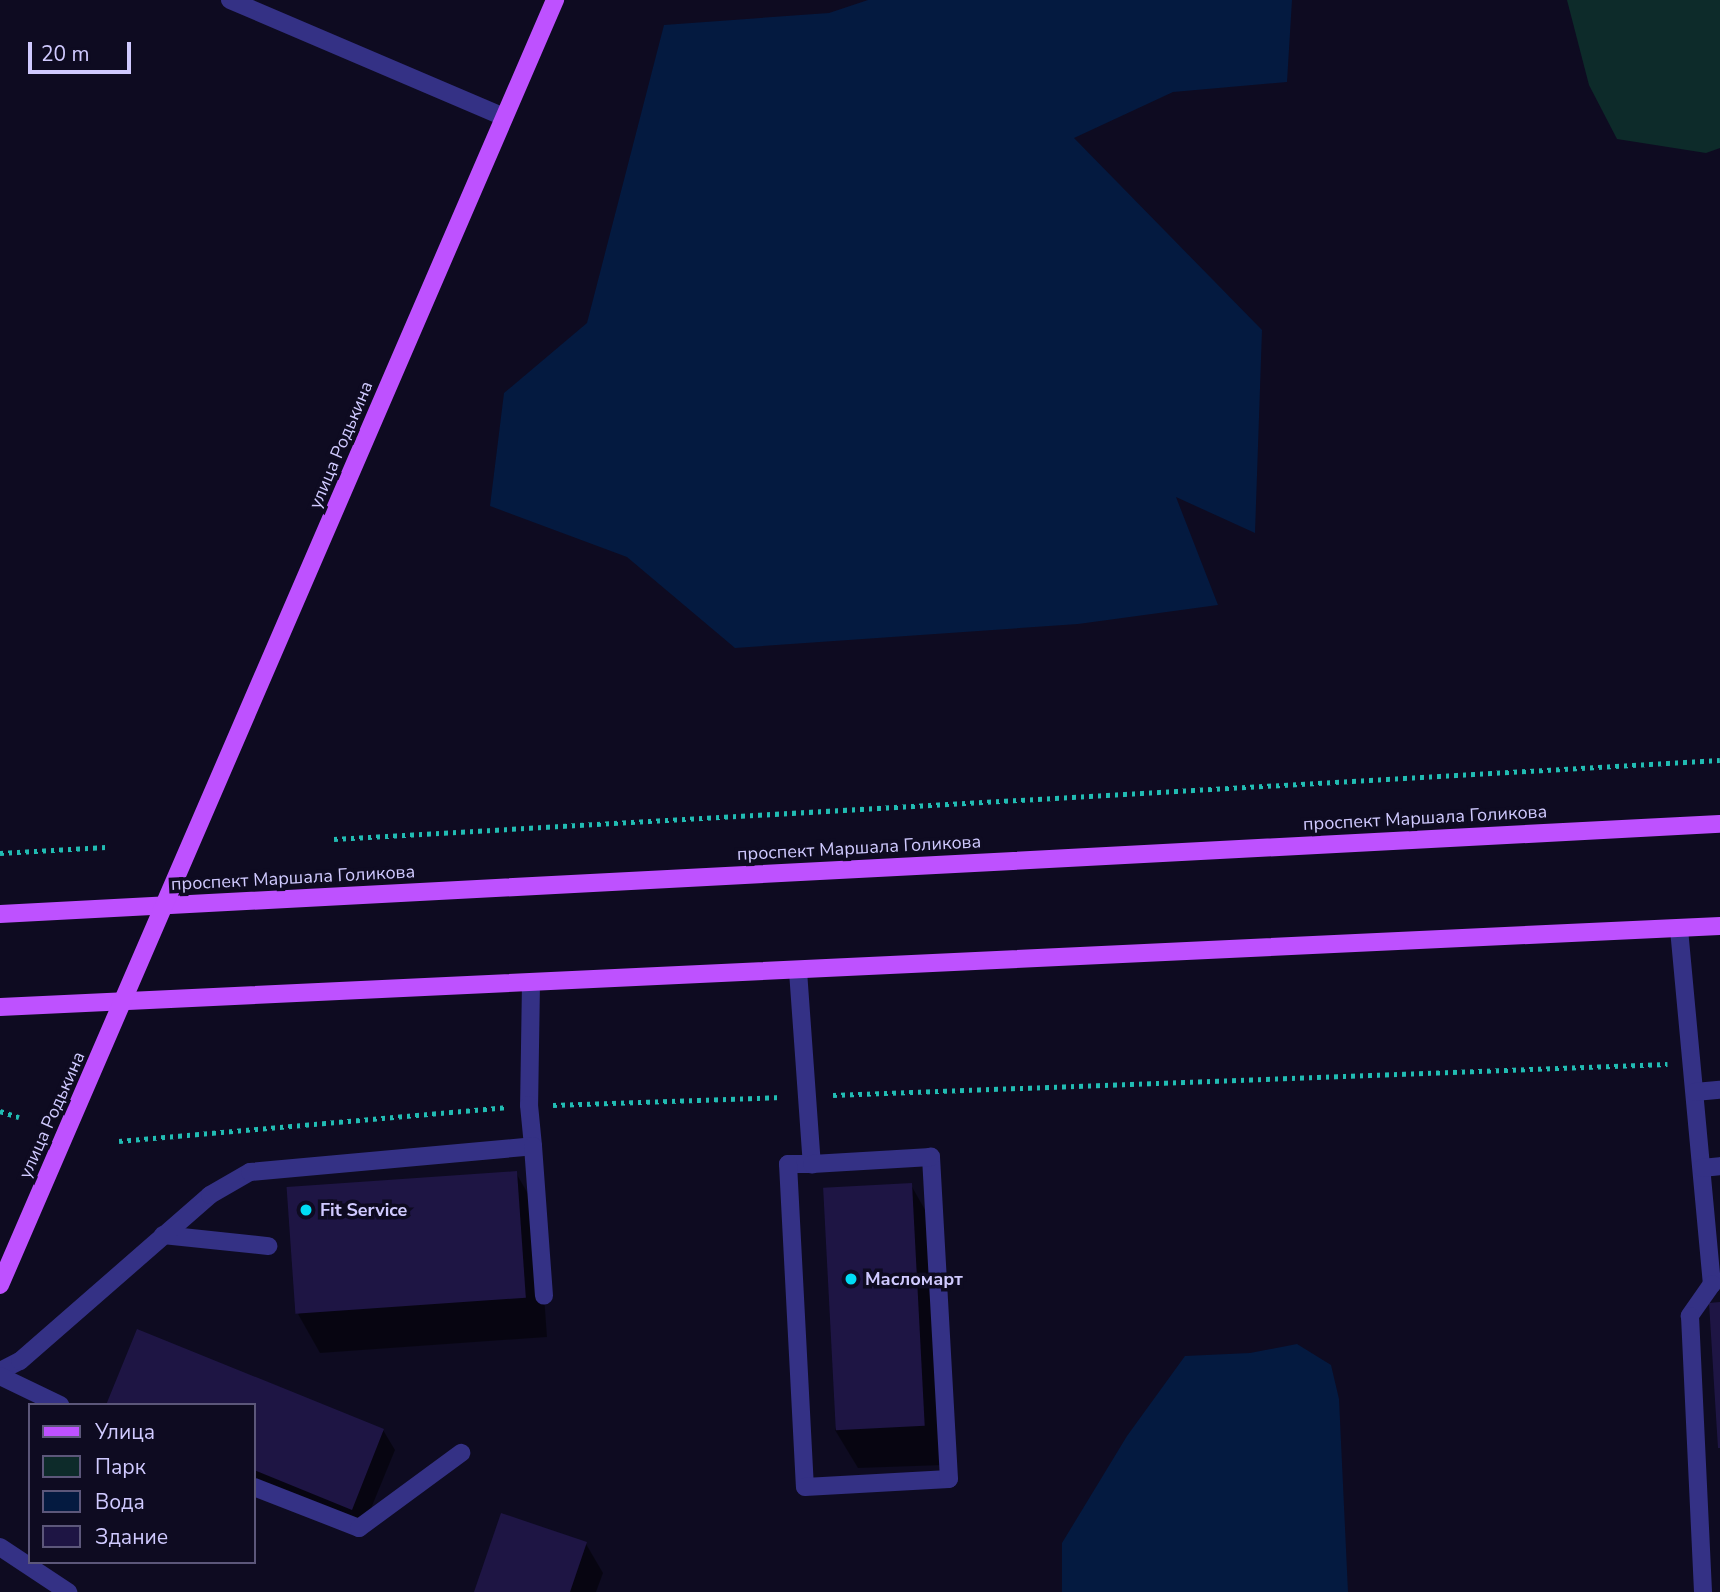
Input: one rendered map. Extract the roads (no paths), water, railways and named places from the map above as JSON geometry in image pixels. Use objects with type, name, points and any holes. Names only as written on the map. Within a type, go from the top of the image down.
[{"type":"main road","name":"улица Родькина","points":[[0,1285],[555,0]]},
{"type":"main road","name":"проспект Маршала Голикова","points":[[0,914],[1720,824]]},
{"type":"main road","points":[[0,1007],[1720,926]]},
{"type":"lane","points":[[230,0],[505,117]]},
{"type":"lane","points":[[1679,929],[1702,1168],[1714,1247],[1712,1284],[1690,1316],[1703,1592]]},
{"type":"lane","points":[[798,971],[812,1164]]},
{"type":"lane","points":[[531,983],[529,1105],[544,1296]]},
{"type":"lane","points":[[1695,1092],[1720,1090]]},
{"type":"lane","points":[[56,1403],[0,1374],[20,1361],[227,1182],[250,1172],[533,1146]]},
{"type":"lane","points":[[932,1157],[949,1479],[805,1487],[788,1164],[812,1164],[932,1157]]},
{"type":"lane","points":[[1702,1168],[1720,1166]]},
{"type":"lane","points":[[163,1235],[268,1246]]},
{"type":"lane","points":[[256,1488],[359,1528],[461,1453]]},
{"type":"lane","points":[[0,1548],[68,1592]]},
{"type":"water","points":[[868,0],[1292,0],[1287,82],[1173,92],[1074,138],[1262,330],[1255,533],[1176,497],[1218,605],[1078,624],[735,648],[627,557],[490,506],[504,393],[587,323],[664,25],[829,13]]},
{"type":"water","points":[[1297,1344],[1331,1365],[1339,1399],[1348,1592],[1062,1592],[1062,1543],[1127,1436],[1185,1356],[1250,1353]]},
{"type":"place","name":"Fit Service","points":[[306,1210]]},
{"type":"place","name":"Масломарт","points":[[851,1279]]}]
